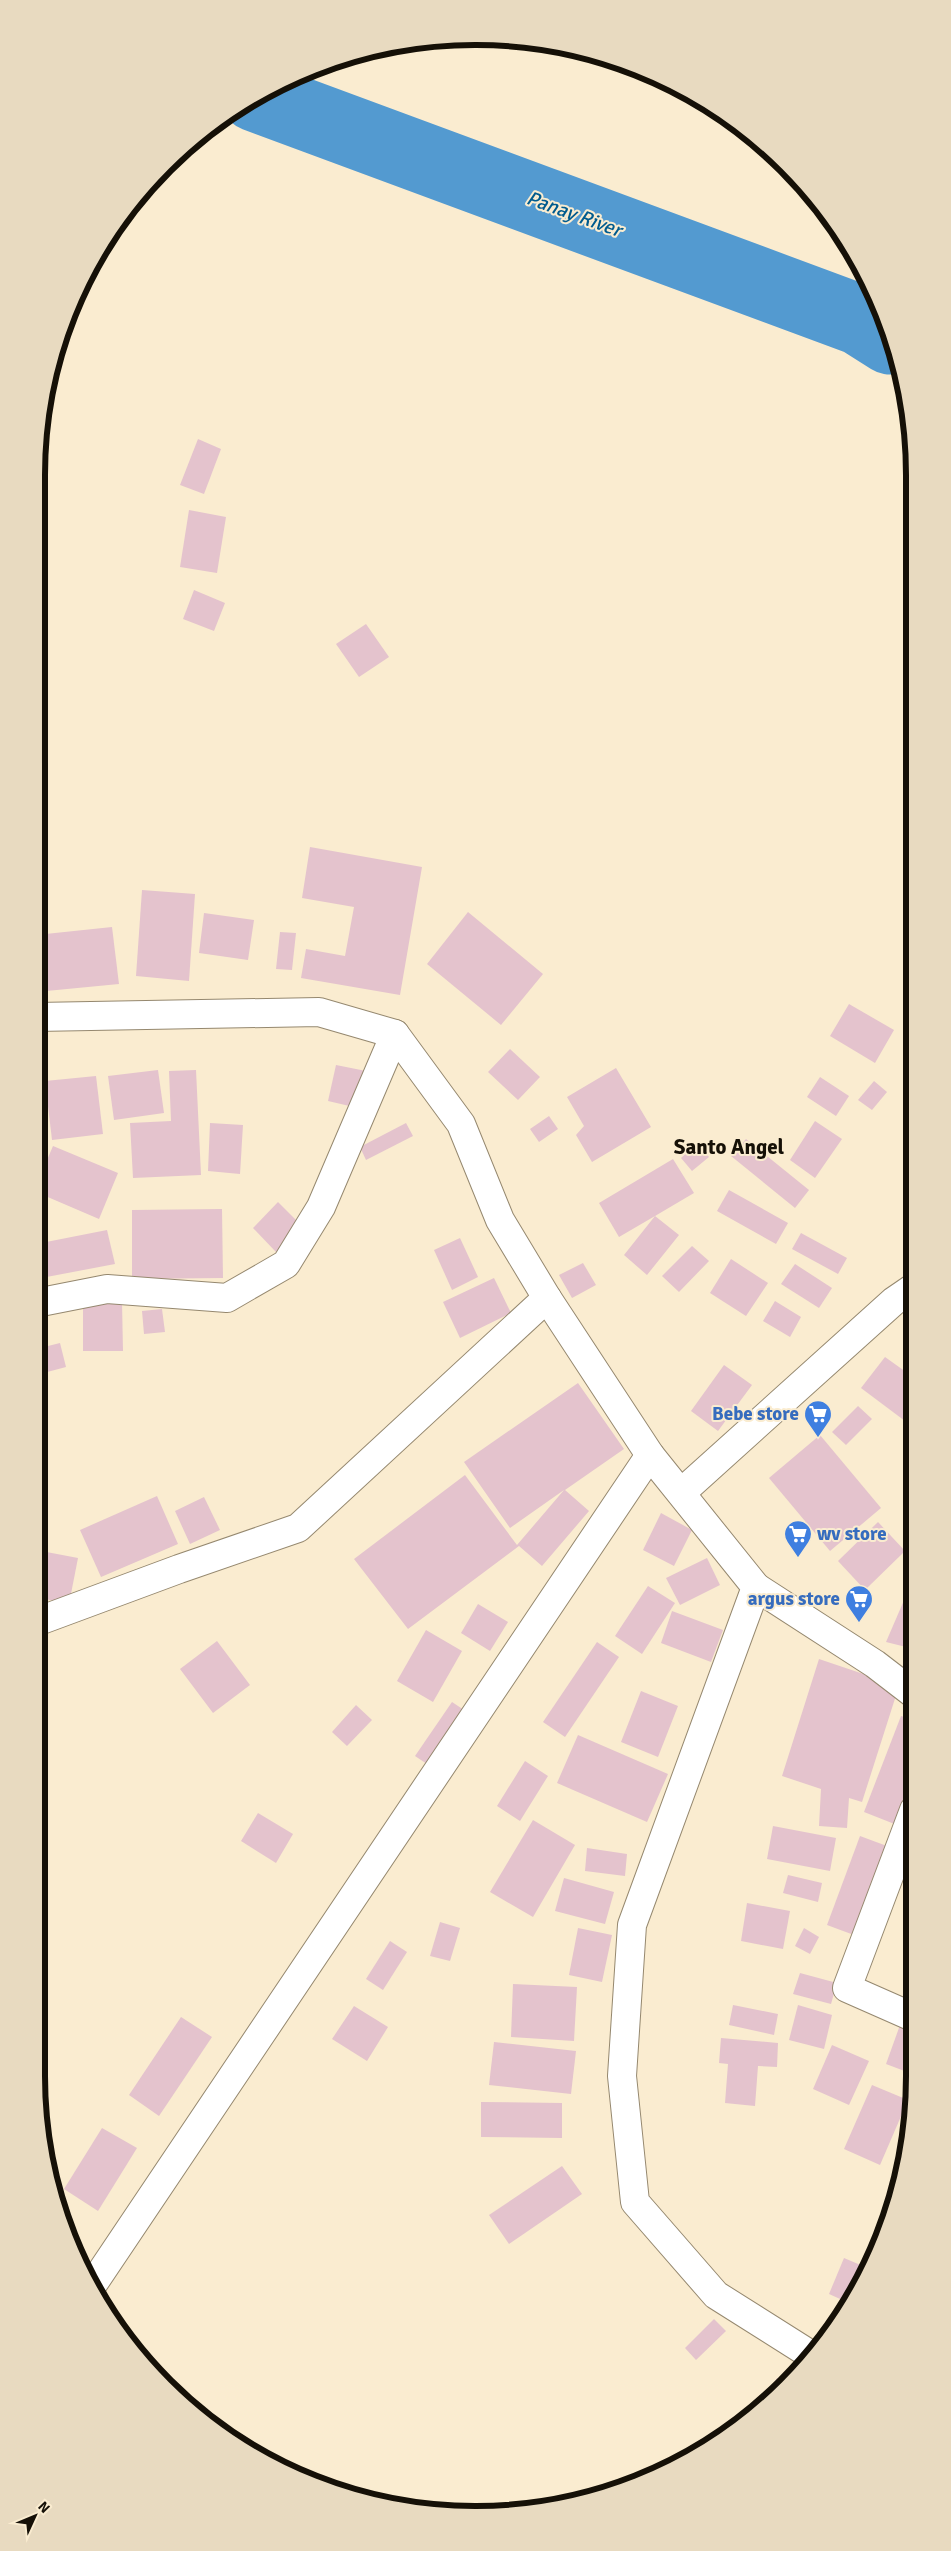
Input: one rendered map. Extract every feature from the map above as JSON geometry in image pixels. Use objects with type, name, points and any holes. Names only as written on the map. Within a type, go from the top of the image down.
[{"type":"street","points":[[45,1017],[319,1012],[395,1034],[461,1124],[500,1220],[547,1298],[650,1455],[682,1492],[756,1586],[875,1664],[906,1688]]},
{"type":"street","points":[[45,1301],[107,1290],[227,1298],[286,1264],[322,1207],[395,1034]]},
{"type":"street","points":[[682,1492],[894,1301],[906,1293]]},
{"type":"street","points":[[45,1619],[179,1569],[298,1528],[547,1298]]},
{"type":"street","points":[[97,2280],[650,1455]]},
{"type":"street","points":[[756,1586],[632,1925],[622,2076],[635,2202],[716,2295],[805,2351]]},
{"type":"street","points":[[906,1831],[847,1988],[906,2014]]},
{"type":"building","points":[[198,439],[221,449],[204,494],[180,485]]},
{"type":"building","points":[[189,510],[226,517],[217,573],[180,567]]},
{"type":"building","points":[[194,590],[225,603],[214,631],[183,619]]},
{"type":"building","points":[[366,624],[389,657],[359,677],[336,644]]},
{"type":"building","points":[[310,847],[422,867],[400,995],[301,978],[306,949],[345,956],[354,907],[302,898]]},
{"type":"building","points":[[142,890],[195,894],[189,981],[136,976]]},
{"type":"building","points":[[468,912],[543,974],[501,1025],[427,964]]},
{"type":"building","points":[[204,913],[254,920],[248,960],[199,953]]},
{"type":"building","points":[[112,927],[119,984],[45,991],[45,934]]},
{"type":"building","points":[[280,932],[296,933],[292,970],[276,969]]},
{"type":"building","points":[[849,1004],[894,1030],[875,1063],[830,1036]]},
{"type":"building","points":[[510,1049],[540,1077],[518,1100],[488,1072]]},
{"type":"building","points":[[336,1065],[366,1071],[358,1108],[328,1101]]},
{"type":"building","points":[[616,1068],[651,1127],[592,1162],[576,1135],[584,1126],[567,1097]]},
{"type":"building","points":[[158,1070],[164,1113],[114,1120],[108,1076]]},
{"type":"building","points":[[196,1070],[201,1175],[133,1178],[130,1123],[171,1121],[169,1071]]},
{"type":"building","points":[[96,1076],[103,1134],[52,1140],[45,1081]]},
{"type":"building","points":[[820,1077],[849,1096],[836,1116],[807,1097]]},
{"type":"building","points":[[874,1081],[887,1092],[872,1110],[858,1100]]},
{"type":"building","points":[[549,1116],[558,1129],[539,1142],[530,1129]]},
{"type":"building","points":[[815,1121],[842,1139],[815,1178],[790,1160]]},
{"type":"building","points":[[210,1123],[243,1125],[240,1174],[208,1171]]},
{"type":"building","points":[[406,1123],[413,1136],[366,1160],[360,1147]]},
{"type":"building","points":[[746,1139],[809,1190],[795,1208],[731,1156]]},
{"type":"building","points":[[698,1143],[709,1157],[692,1171],[681,1158]]},
{"type":"building","points":[[53,1146],[118,1173],[99,1219],[45,1196],[45,1165]]},
{"type":"building","points":[[673,1159],[694,1193],[619,1237],[599,1203]]},
{"type":"building","points":[[729,1190],[788,1223],[776,1244],[717,1211]]},
{"type":"building","points":[[278,1202],[302,1226],[276,1252],[253,1228]]},
{"type":"building","points":[[222,1209],[223,1278],[132,1279],[132,1210]]},
{"type":"building","points":[[655,1216],[679,1235],[647,1275],[624,1255]]},
{"type":"building","points":[[107,1230],[115,1264],[45,1277],[45,1242]]},
{"type":"building","points":[[801,1233],[847,1258],[838,1274],[792,1249]]},
{"type":"building","points":[[460,1238],[478,1277],[452,1290],[434,1250]]},
{"type":"building","points":[[692,1246],[709,1261],[679,1292],[662,1276]]},
{"type":"building","points":[[731,1259],[768,1283],[746,1316],[710,1293]]},
{"type":"building","points":[[583,1263],[596,1285],[572,1298],[559,1275]]},
{"type":"building","points":[[795,1264],[832,1288],[819,1308],[781,1284]]},
{"type":"building","points":[[494,1278],[511,1313],[460,1338],[443,1302]]},
{"type":"building","points":[[775,1301],[801,1317],[790,1337],[763,1321]]},
{"type":"building","points":[[83,1302],[122,1302],[123,1351],[83,1351]]},
{"type":"building","points":[[162,1309],[165,1332],[144,1334],[142,1311]]},
{"type":"building","points":[[60,1343],[66,1367],[45,1373],[45,1347]]},
{"type":"building","points":[[885,1357],[906,1372],[906,1422],[861,1388]]},
{"type":"building","points":[[724,1365],[752,1385],[718,1431],[691,1411]]},
{"type":"building","points":[[578,1383],[624,1449],[565,1490],[589,1511],[542,1566],[519,1546],[408,1629],[354,1559],[465,1475],[517,1545],[564,1490],[510,1528],[464,1462]]},
{"type":"building","points":[[858,1406],[872,1419],[846,1445],[832,1432]]},
{"type":"building","points":[[820,1435],[881,1508],[830,1551],[769,1478]]},
{"type":"building","points":[[157,1496],[178,1544],[101,1577],[80,1530]]},
{"type":"building","points":[[204,1497],[220,1530],[190,1544],[175,1511]]},
{"type":"building","points":[[661,1513],[692,1530],[674,1566],[643,1550]]},
{"type":"building","points":[[878,1522],[905,1551],[865,1590],[838,1561]]},
{"type":"building","points":[[45,1552],[78,1558],[69,1604],[45,1599]]},
{"type":"building","points":[[707,1558],[720,1585],[680,1605],[666,1578]]},
{"type":"building","points":[[648,1586],[675,1603],[642,1654],[615,1636]]},
{"type":"building","points":[[906,1596],[906,1647],[886,1642]]},
{"type":"building","points":[[478,1604],[508,1622],[490,1651],[461,1633]]},
{"type":"building","points":[[672,1611],[723,1630],[711,1662],[661,1643]]},
{"type":"building","points":[[426,1630],[462,1651],[433,1702],[397,1681]]},
{"type":"building","points":[[217,1641],[250,1685],[213,1713],[180,1669]]},
{"type":"building","points":[[597,1642],[619,1657],[565,1737],[543,1722]]},
{"type":"building","points":[[819,1659],[899,1686],[862,1802],[849,1798],[847,1828],[819,1826],[821,1789],[782,1776]]},
{"type":"building","points":[[641,1691],[678,1706],[658,1757],[621,1742]]},
{"type":"building","points":[[452,1702],[470,1714],[433,1768],[415,1756]]},
{"type":"building","points":[[356,1705],[372,1720],[347,1746],[332,1732]]},
{"type":"building","points":[[901,1716],[906,1718],[906,1802],[897,1825],[864,1812]]},
{"type":"building","points":[[578,1735],[668,1774],[647,1822],[557,1783]]},
{"type":"building","points":[[525,1761],[548,1776],[520,1821],[497,1806]]},
{"type":"building","points":[[258,1813],[293,1834],[276,1863],[241,1841]]},
{"type":"building","points":[[533,1820],[575,1845],[533,1917],[490,1892]]},
{"type":"building","points":[[773,1826],[836,1838],[830,1871],[767,1859]]},
{"type":"building","points":[[860,1836],[895,1849],[862,1938],[827,1925]]},
{"type":"building","points":[[587,1848],[627,1854],[625,1876],[585,1871]]},
{"type":"building","points":[[788,1875],[822,1883],[818,1902],[783,1893]]},
{"type":"building","points":[[564,1878],[614,1892],[605,1924],[555,1911]]},
{"type":"building","points":[[747,1903],[790,1911],[783,1949],[741,1941]]},
{"type":"building","points":[[440,1922],[460,1928],[450,1961],[430,1956]]},
{"type":"building","points":[[578,1928],[612,1935],[602,1982],[569,1975]]},
{"type":"building","points":[[804,1928],[819,1937],[810,1954],[795,1946]]},
{"type":"building","points":[[390,1941],[407,1952],[383,1990],[366,1979]]},
{"type":"building","points":[[800,1973],[837,1983],[831,2004],[793,1994]]},
{"type":"building","points":[[513,1984],[577,1987],[574,2041],[511,2037]]},
{"type":"building","points":[[733,2005],[778,2014],[774,2035],[729,2025]]},
{"type":"building","points":[[798,2005],[832,2015],[824,2049],[789,2040]]},
{"type":"building","points":[[354,2006],[388,2027],[367,2061],[332,2039]]},
{"type":"building","points":[[181,2017],[212,2037],[159,2116],[129,2095]]},
{"type":"building","points":[[900,2025],[906,2027],[906,2072],[886,2064]]},
{"type":"building","points":[[721,2038],[778,2043],[777,2067],[758,2066],[755,2106],[725,2103],[728,2064],[719,2063]]},
{"type":"building","points":[[494,2042],[576,2051],[571,2094],[489,2085]]},
{"type":"building","points":[[832,2045],[869,2061],[849,2105],[813,2089]]},
{"type":"building","points":[[872,2085],[905,2099],[905,2108],[880,2165],[844,2149]]},
{"type":"building","points":[[481,2102],[562,2103],[562,2138],[481,2137]]},
{"type":"building","points":[[102,2128],[137,2148],[98,2211],[64,2189]]},
{"type":"building","points":[[895,2163],[897,2163],[892,2181]]},
{"type":"building","points":[[562,2166],[582,2194],[509,2244],[489,2215]]},
{"type":"building","points":[[844,2258],[862,2266],[842,2300],[829,2294]]},
{"type":"building","points":[[714,2319],[726,2331],[696,2360],[685,2348]]},
{"type":"building","points":[[777,2378],[780,2380],[780,2380],[772,2388]]},
{"type":"waterway","name":"Panay River","points":[[266,100],[860,320],[882,334]]},
{"type":"place","name":"Bebe store","points":[[818,1438]]},
{"type":"place","name":"wv store","points":[[798,1558]]},
{"type":"place","name":"argus store","points":[[859,1623]]},
{"type":"district","name":"Santo Angel","points":[[729,1147]]}]
